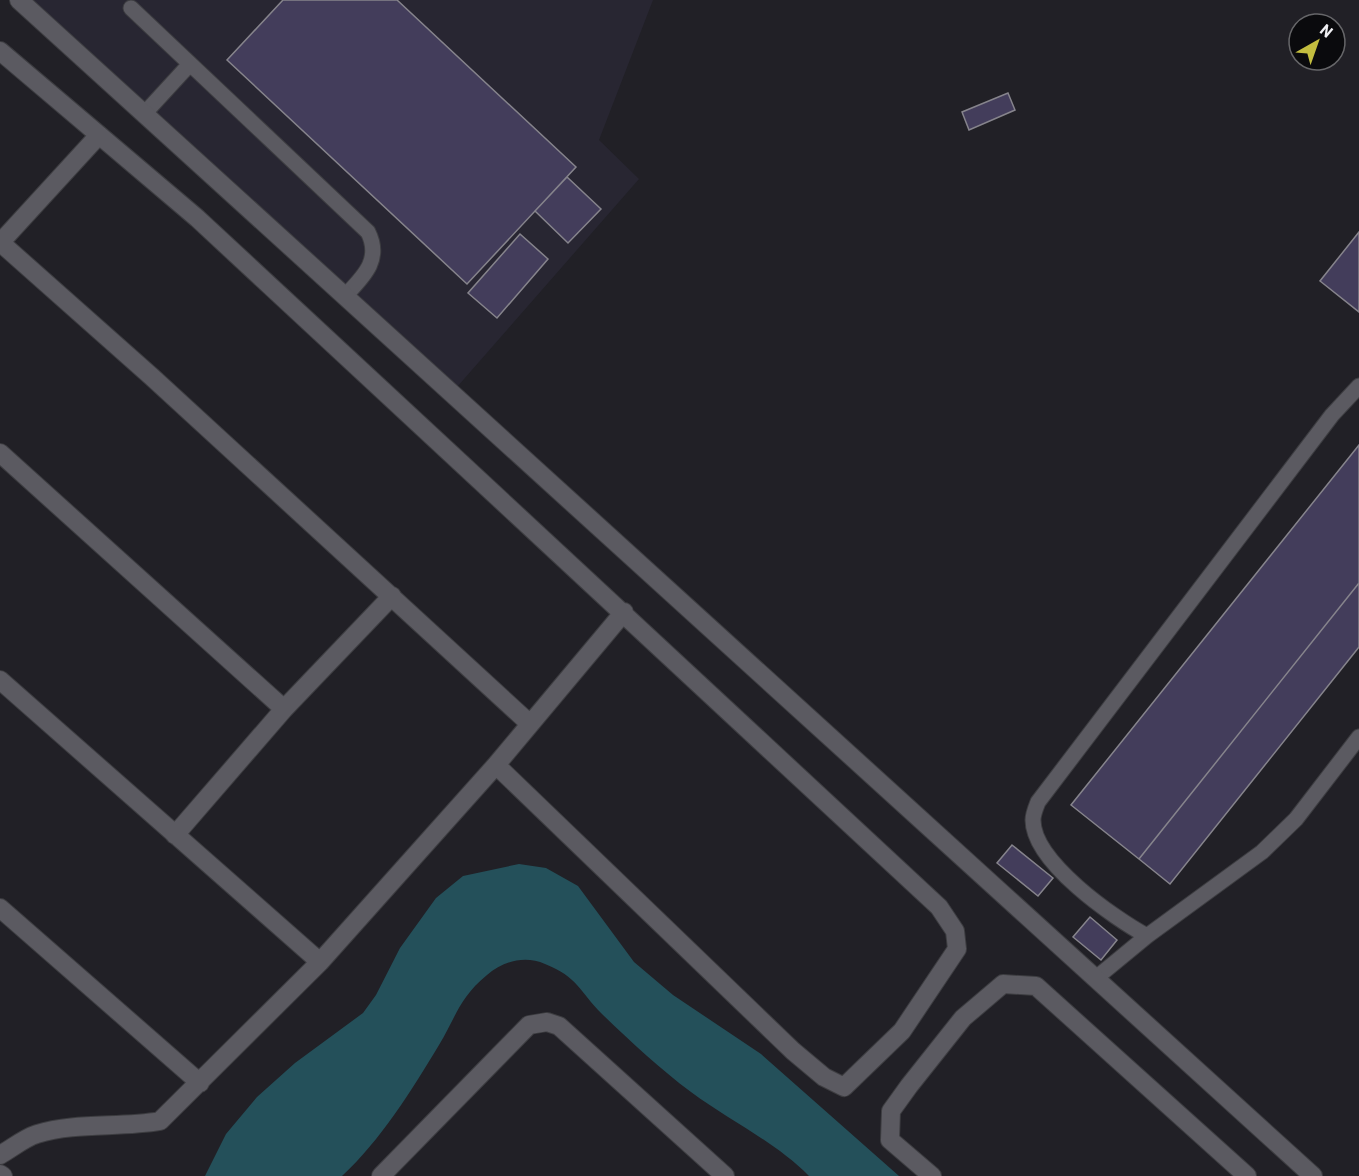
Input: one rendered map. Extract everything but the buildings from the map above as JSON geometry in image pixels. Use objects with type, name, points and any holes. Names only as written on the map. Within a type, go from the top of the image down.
[{"type":"street","points":[[20,0],[1313,1176]]},
{"type":"street","points":[[0,51],[197,218],[624,612],[939,907],[956,931],[957,949],[902,1031],[844,1087],[824,1077],[496,765]]},
{"type":"street","points":[[99,135],[0,243],[152,377],[529,723]]},
{"type":"street","points":[[0,453],[284,709]]},
{"type":"street","points":[[175,835],[284,709],[392,596]]},
{"type":"street","points":[[0,1155],[36,1134],[81,1128],[131,1126],[160,1121],[320,963],[496,765],[624,612]]},
{"type":"street","points":[[0,680],[320,963]]},
{"type":"street","points":[[0,908],[200,1083]]},
{"type":"street","points":[[932,1176],[890,1140],[891,1111],[963,1018],[1003,984],[1036,986],[1247,1176]]},
{"type":"street","points":[[381,1176],[529,1025],[547,1022],[559,1026],[725,1176]]},
{"type":"lane","points":[[131,8],[368,232],[374,243],[370,269],[345,296]]},
{"type":"lane","points":[[144,114],[189,65]]},
{"type":"lane","points":[[1147,936],[1124,924],[1062,872],[1040,845],[1033,820],[1038,802],[1332,415],[1359,386]]},
{"type":"lane","points":[[1096,978],[1147,936],[1262,852],[1296,819],[1359,737]]},
{"type":"shaded area","points":[[25,0],[653,0],[599,140],[639,179],[450,395]]},
{"type":"water","points":[[519,864],[546,868],[578,886],[634,962],[673,995],[761,1054],[899,1176],[809,1176],[781,1152],[668,1074],[602,1014],[565,974],[537,961],[522,960],[507,963],[493,970],[470,992],[395,1114],[342,1176],[205,1176],[226,1134],[257,1097],[295,1063],[363,1013],[376,995],[400,948],[436,898],[463,876]]}]
